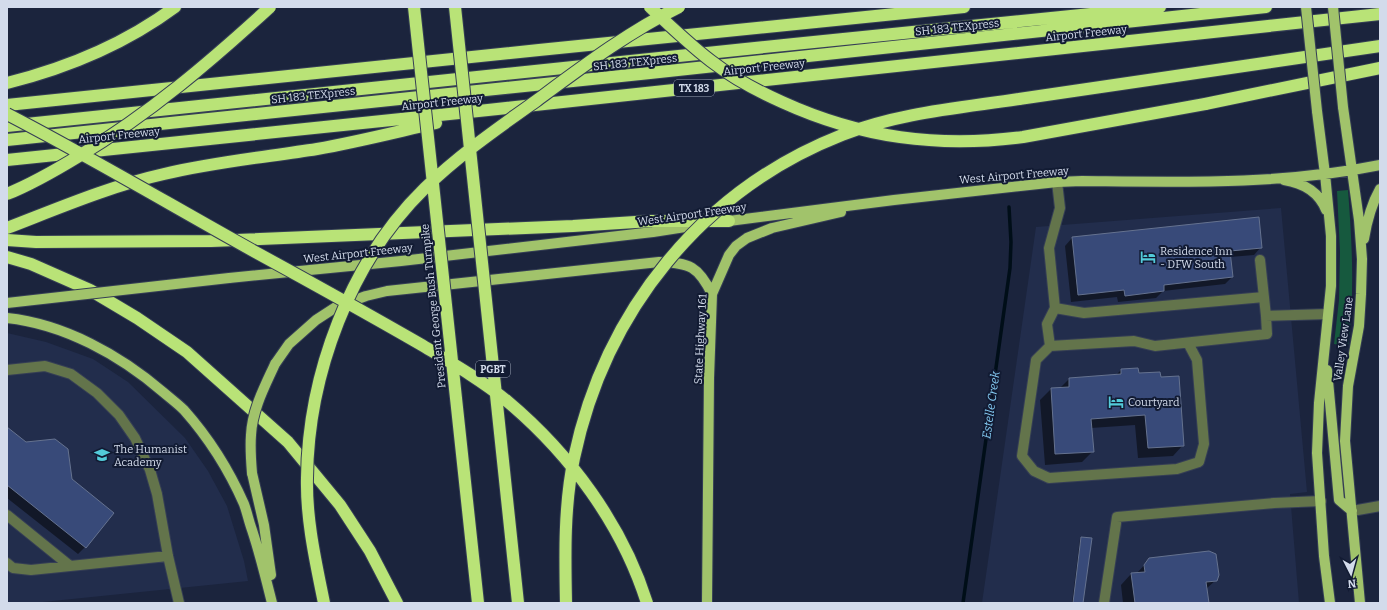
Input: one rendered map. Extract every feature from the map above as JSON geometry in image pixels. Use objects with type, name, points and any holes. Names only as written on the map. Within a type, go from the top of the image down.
[{"type":"highway","points":[[7,82],[32,77],[74,63],[110,47],[145,27],[175,7]]},
{"type":"highway","points":[[7,194],[53,172],[124,127],[193,76],[270,7]]},
{"type":"highway","name":"President George Bush Turnpike","points":[[414,7],[478,603]]},
{"type":"highway","name":"PGBT","points":[[455,7],[518,603]]},
{"type":"highway","points":[[650,7],[678,34],[712,62],[741,81],[771,97],[804,112],[843,126],[886,136],[923,141],[994,141],[1024,137],[1205,104],[1380,68]]},
{"type":"highway","points":[[324,603],[312,540],[307,479],[309,442],[314,405],[321,372],[334,333],[344,309],[376,248],[423,190],[453,162],[593,59],[635,31],[680,7]]},
{"type":"highway","points":[[7,105],[964,7]]},
{"type":"highway","name":"SH 183 TEXpress","points":[[7,126],[1160,7]]},
{"type":"highway","name":"SH 183 TEXpress","points":[[7,140],[1266,7]]},
{"type":"highway","name":"Airport Freeway","points":[[7,160],[1380,14]]},
{"type":"highway","points":[[566,603],[566,529],[574,459],[583,420],[607,357],[621,329],[654,278],[682,243],[721,206],[756,179],[802,153],[842,135],[891,120],[1019,99],[1380,46]]},
{"type":"highway","points":[[7,228],[125,184],[165,173],[355,142],[488,110]]},
{"type":"highway","points":[[7,114],[56,139],[392,328],[463,370],[506,401],[548,440],[578,474],[595,497],[632,564],[647,603]]},
{"type":"highway","points":[[7,240],[36,242],[211,241],[573,226],[651,221],[729,220]]},
{"type":"highway","points":[[7,257],[31,264],[90,290],[137,318],[187,352],[288,442],[340,505],[370,550],[397,603]]},
{"type":"main road","name":"Valley View Lane","points":[[1306,7],[1329,222],[1331,286],[1319,403],[1317,453],[1324,556],[1330,603]]},
{"type":"main road","name":"Valley View Lane","points":[[1333,7],[1343,107],[1359,220],[1362,257],[1359,326],[1348,386],[1345,441],[1360,603]]},
{"type":"main road","name":"West Airport Freeway","points":[[7,304],[228,278],[408,260],[653,232],[729,220],[1057,182],[1222,182],[1325,174],[1352,171],[1380,165]]},
{"type":"main road","points":[[1266,179],[1290,181],[1309,188],[1323,202],[1329,222]]},
{"type":"main road","points":[[1362,257],[1368,215],[1380,189]]},
{"type":"main road","name":"State Highway 161","points":[[708,603],[709,378],[712,294],[730,255],[736,246],[747,238],[772,228],[894,200]]},
{"type":"main road","points":[[273,603],[264,525],[252,473],[251,434],[255,414],[263,390],[275,364],[289,344],[316,320],[336,307],[366,296],[387,291],[659,262],[677,262],[691,266],[700,274],[712,294]]},
{"type":"main road","points":[[7,318],[28,320],[87,341],[127,364],[183,409],[202,432],[222,462],[244,505],[273,603]]},
{"type":"main road","points":[[1324,346],[1339,500],[1352,511]]},
{"type":"lane","points":[[1050,346],[1047,324],[1055,308],[1049,248],[1060,208],[1057,182]]},
{"type":"lane","points":[[1188,343],[1197,360],[1204,444],[1199,462],[1177,469],[1049,478],[1034,471],[1022,456],[1036,360],[1050,346],[1134,341],[1155,346],[1267,334],[1260,260]]},
{"type":"lane","points":[[1055,308],[1084,313],[1264,297]]},
{"type":"lane","points":[[1266,316],[1328,314]]},
{"type":"lane","points":[[7,370],[44,366],[71,374],[97,393],[119,414],[135,438],[150,470],[157,494],[168,556],[179,603]]},
{"type":"lane","points":[[1104,603],[1117,517],[1320,500]]},
{"type":"lane","points":[[1352,511],[1380,506]]},
{"type":"lane","points":[[7,515],[70,566]]},
{"type":"lane","points":[[7,563],[13,568],[31,570],[168,556]]},
{"type":"shaded area","points":[[1281,208],[1307,492],[1290,494],[1299,603],[982,603],[1036,227]]},
{"type":"shaded area","name":"The Humanist Academy","points":[[7,333],[46,342],[93,359],[128,382],[185,438],[208,471],[227,506],[244,561],[248,581],[33,603],[9,603],[7,601]]},
{"type":"green space","points":[[1348,190],[1352,249],[1352,307],[1348,346],[1334,344],[1339,300],[1340,252],[1337,191]]},
{"type":"building","name":"Residence Inn - DFW South","points":[[1259,217],[1262,248],[1230,251],[1233,277],[1164,285],[1164,291],[1125,296],[1124,290],[1078,295],[1072,237]]},
{"type":"building","name":"Courtyard","points":[[1138,368],[1139,373],[1160,372],[1161,377],[1179,376],[1184,446],[1148,448],[1145,415],[1091,419],[1094,452],[1055,454],[1051,388],[1069,387],[1069,378],[1121,374],[1121,369]]},
{"type":"building","points":[[7,427],[26,442],[55,439],[68,449],[72,479],[114,513],[86,548],[7,485]]},
{"type":"building","points":[[1081,537],[1092,538],[1083,603],[1073,603]]},
{"type":"building","points":[[1209,551],[1216,554],[1219,575],[1217,581],[1206,582],[1209,603],[1135,603],[1131,573],[1145,572],[1144,565],[1149,558]]},
{"type":"waterway","name":"Estelle Creek","points":[[963,603],[1010,268],[1011,242],[1009,207]]},
{"type":"place","name":"Residence Inn - DFW South","points":[[1148,257]]},
{"type":"place","name":"Courtyard","points":[[1116,402]]},
{"type":"place","name":"The Humanist Academy","points":[[102,455]]}]
